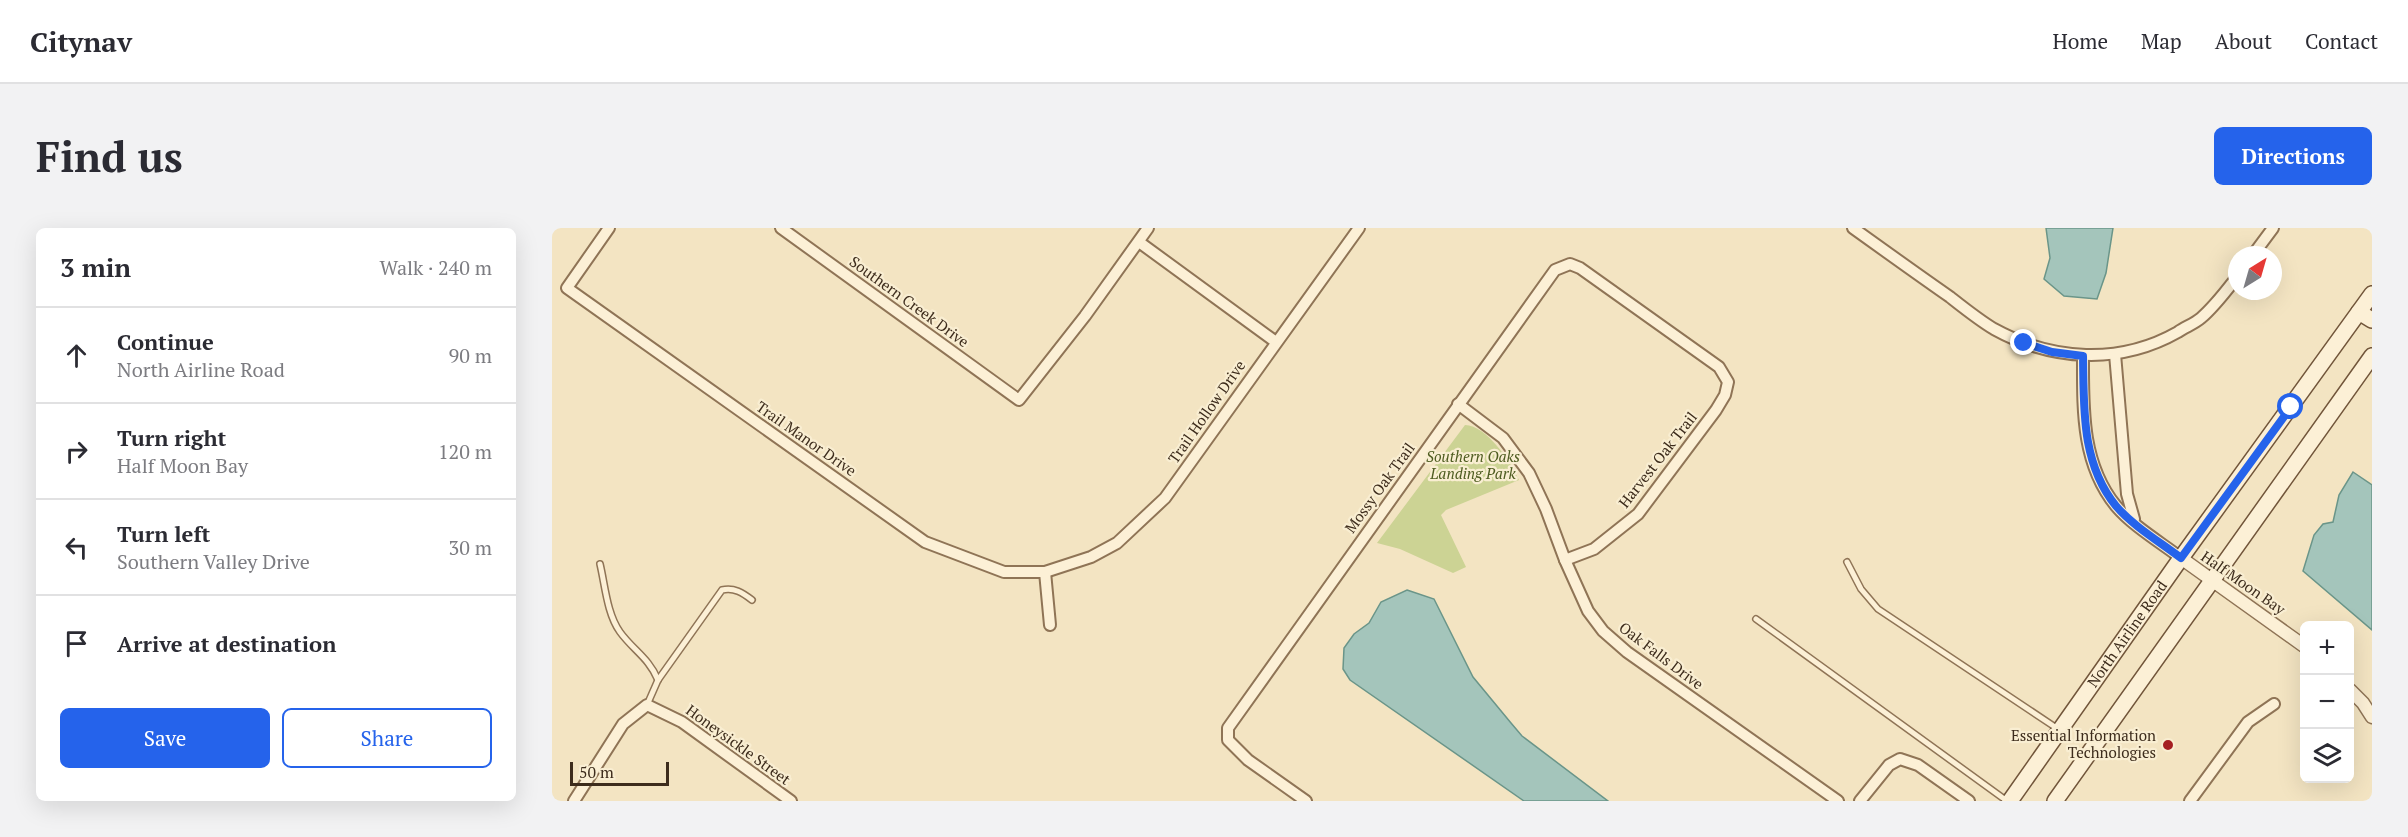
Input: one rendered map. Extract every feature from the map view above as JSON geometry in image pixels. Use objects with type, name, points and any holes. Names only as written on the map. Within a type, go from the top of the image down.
[{"type":"main road","name":"North Airline Road","points":[[2008,801],[2181,558],[2366,316],[2372,294]]},
{"type":"main road","points":[[2055,801],[2372,356]]},
{"type":"street","name":"Trail Manor Drive","points":[[609,228],[567,288],[925,543],[1004,572],[1045,572]]},
{"type":"street","name":"Southern Creek Drive","points":[[781,228],[1019,400],[1139,242]]},
{"type":"street","points":[[1149,228],[1139,242],[1276,342]]},
{"type":"street","name":"Trail Hollow Drive","points":[[1045,572],[1091,556],[1117,543],[1165,498],[1359,228]]},
{"type":"street","points":[[1853,228],[1994,329],[2024,343],[2052,352],[2083,356],[2115,354],[2153,345],[2200,319],[2228,289]]},
{"type":"street","points":[[2260,246],[2273,228]]},
{"type":"street","name":"Mossy Oak Trail","points":[[1306,801],[1248,760],[1228,740],[1228,728],[1555,270],[1570,264],[1580,268],[1719,367],[1728,382]]},
{"type":"street","points":[[2115,354],[2127,494],[2135,522]]},
{"type":"street","name":"Half Moon Bay","points":[[2083,356],[2084,418],[2094,468],[2117,507],[2181,558],[2300,643]]},
{"type":"street","name":"Harvest Oak Trail","points":[[1566,560],[1594,549],[1638,514],[1716,410],[1725,395],[1728,382]]},
{"type":"street","name":"Oak Falls Drive","points":[[1458,404],[1503,438],[1529,473],[1588,611],[1604,631],[1628,652],[1838,801]]},
{"type":"street","points":[[1045,572],[1050,625]]},
{"type":"street","points":[[2354,695],[2372,717]]},
{"type":"street","points":[[2190,801],[2248,722],[2274,704]]},
{"type":"street","points":[[574,801],[623,724],[647,705]]},
{"type":"street","name":"Honeysickle Street","points":[[647,705],[682,722],[791,801]]},
{"type":"street","points":[[1860,801],[1889,765],[1900,759],[1918,765],[1969,801]]},
{"type":"lane","points":[[1847,562],[1861,589],[1878,609],[2060,730]]},
{"type":"lane","points":[[600,564],[615,622],[620,632],[652,664],[658,680]]},
{"type":"lane","points":[[647,705],[658,680],[722,590],[729,588],[741,592],[752,600]]},
{"type":"lane","points":[[1756,619],[2008,801]]},
{"type":"green space","name":"Southern Oaks Landing Park","points":[[1465,425],[1481,431],[1497,446],[1519,480],[1446,510],[1441,515],[1466,567],[1453,573],[1400,549],[1377,543]]},
{"type":"water","points":[[2046,228],[2113,228],[2106,273],[2097,299],[2064,296],[2044,279],[2050,258]]},
{"type":"water","points":[[2353,472],[2372,485],[2372,630],[2303,571],[2314,535],[2323,524],[2333,522],[2339,495]]},
{"type":"water","points":[[1407,590],[1434,599],[1473,677],[1522,736],[1608,801],[1524,801],[1350,680],[1343,669],[1344,648],[1354,634],[1369,623],[1381,602]]},
{"type":"place","name":"Essential Information Technologies","points":[[2168,745]]},
{"type":"route","points":[[2024,343],[2052,352],[2083,356],[2084,418],[2094,468],[2117,507],[2181,558],[2291,407]]}]
